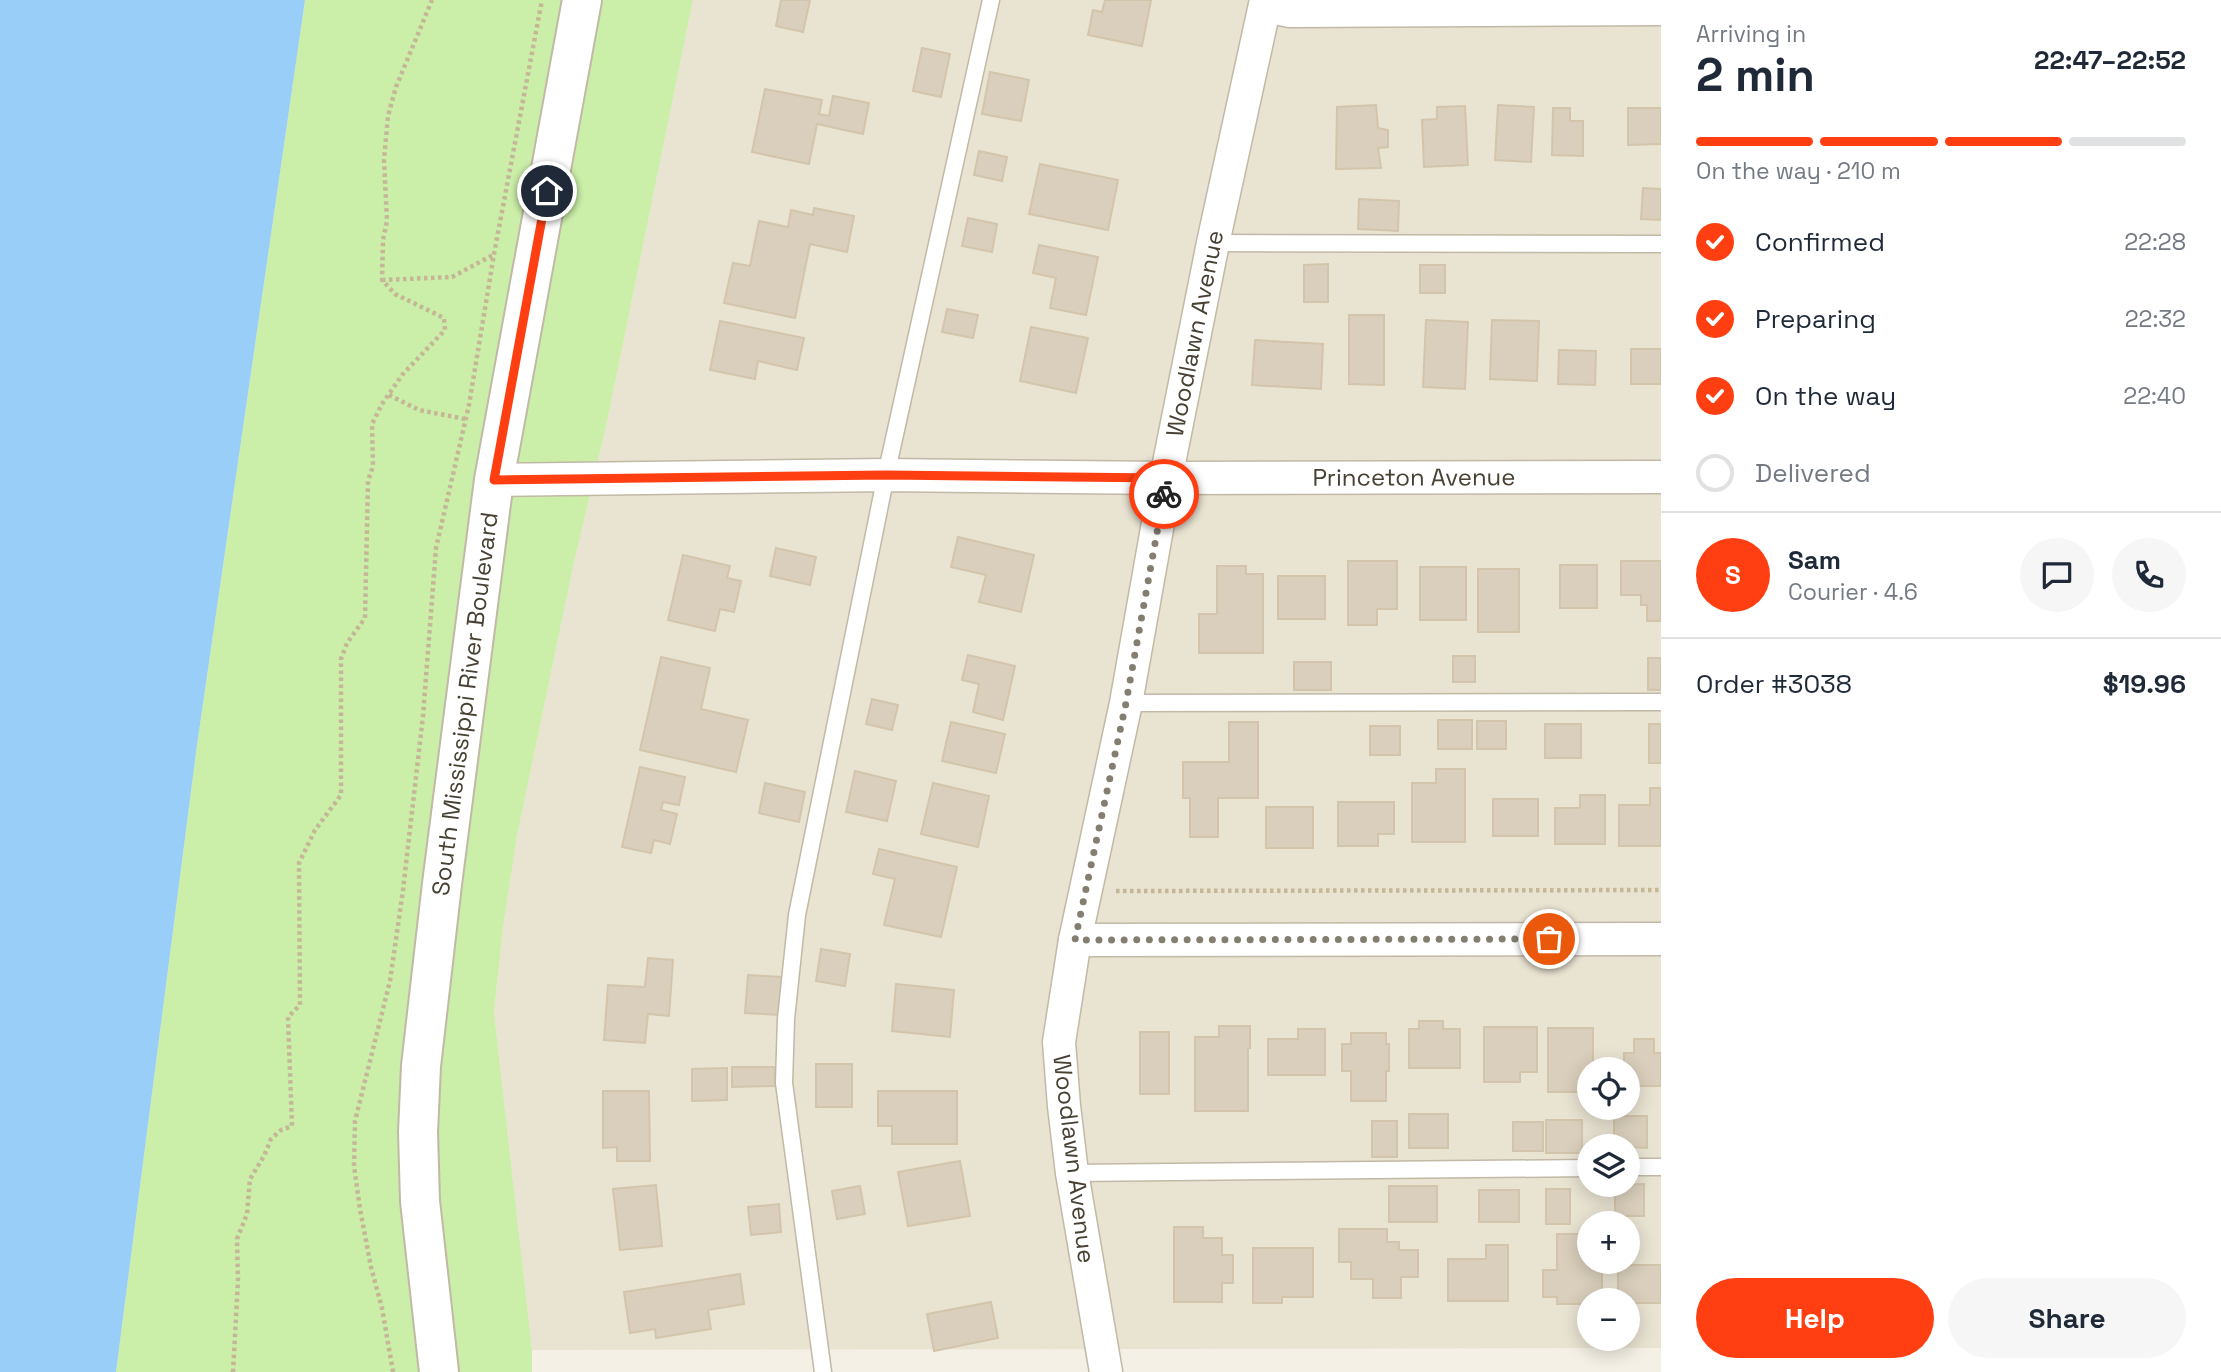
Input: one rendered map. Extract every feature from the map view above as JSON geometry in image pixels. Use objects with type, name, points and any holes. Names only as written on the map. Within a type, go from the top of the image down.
[{"type":"street","name":"South Mississippi River Boulevard","points":[[439,1372],[420,1201],[420,1079],[494,480],[582,0]]},
{"type":"street","points":[[1266,3],[1290,11],[1661,9]]},
{"type":"street","name":"Woodlawn Avenue","points":[[1106,1372],[1072,1173],[1059,1042],[1075,940],[1126,703],[1166,478],[1213,243],[1266,3]]},
{"type":"street","name":"Princeton Avenue","points":[[494,480],[886,475],[1166,478],[1661,477]]},
{"type":"street","points":[[1075,940],[1661,939]]},
{"type":"lane","points":[[823,1372],[784,1083],[786,1019],[797,915],[886,475],[991,0]]},
{"type":"lane","points":[[1213,243],[1661,244]]},
{"type":"lane","points":[[1126,703],[1661,702]]},
{"type":"lane","points":[[1640,1167],[1661,1167]]},
{"type":"lane","points":[[1072,1173],[1577,1168]]},
{"type":"path","points":[[233,1372],[238,1281],[237,1239],[247,1214],[250,1179],[271,1139],[281,1130],[292,1126],[288,1017],[300,1005],[299,863],[315,830],[341,795],[341,659],[347,643],[365,618],[368,481],[373,466],[372,424],[402,375],[445,330],[444,318],[395,294],[382,280],[383,240],[387,221],[384,160],[388,116],[396,87],[432,0]]},
{"type":"path","points":[[382,280],[452,277],[494,254]]},
{"type":"path","points":[[389,395],[419,410],[466,419]]},
{"type":"path","points":[[1109,891],[1661,890]]},
{"type":"shaded area","points":[[693,0],[1661,0],[1661,1348],[1640,1348],[1640,1288],[1577,1288],[1577,1348],[532,1350],[494,1012],[517,836],[573,567],[607,422]]},
{"type":"green space","points":[[305,0],[693,0],[607,422],[573,567],[517,836],[503,927],[494,1012],[532,1350],[532,1372],[116,1372],[197,745]]},
{"type":"water","points":[[0,0],[305,0],[197,745],[116,1372],[0,1372]]},
{"type":"building","points":[[781,0],[810,0],[803,32],[776,26]]},
{"type":"building","points":[[1105,0],[1151,0],[1142,46],[1088,35],[1093,10],[1102,12]]},
{"type":"building","points":[[922,48],[950,54],[941,97],[913,91]]},
{"type":"building","points":[[990,72],[1029,80],[1021,121],[982,114]]},
{"type":"building","points":[[765,89],[822,100],[819,114],[829,116],[833,96],[869,103],[863,134],[817,124],[809,164],[752,152]]},
{"type":"building","points":[[1376,105],[1378,128],[1388,130],[1388,147],[1378,148],[1381,168],[1336,169],[1337,107]]},
{"type":"building","points":[[1498,105],[1534,107],[1531,162],[1495,160]]},
{"type":"building","points":[[1465,106],[1468,165],[1424,167],[1422,120],[1437,119],[1437,107]]},
{"type":"building","points":[[1553,108],[1570,108],[1570,121],[1583,121],[1583,156],[1552,155]]},
{"type":"building","points":[[1628,108],[1661,108],[1661,144],[1628,145]]},
{"type":"building","points":[[979,151],[1007,157],[1002,181],[974,175]]},
{"type":"building","points":[[1040,164],[1118,180],[1108,230],[1029,214]]},
{"type":"building","points":[[1643,188],[1661,189],[1661,220],[1641,219]]},
{"type":"building","points":[[1359,199],[1399,201],[1398,231],[1358,229]]},
{"type":"building","points":[[814,208],[854,216],[847,252],[810,244],[795,318],[724,303],[733,263],[750,266],[759,221],[788,227],[791,210],[813,215]]},
{"type":"building","points":[[968,218],[997,224],[992,252],[962,246]]},
{"type":"building","points":[[1039,245],[1098,257],[1086,315],[1050,308],[1056,278],[1033,273]]},
{"type":"building","points":[[1328,264],[1328,302],[1304,302],[1304,265]]},
{"type":"building","points":[[1420,265],[1445,265],[1445,293],[1420,293]]},
{"type":"building","points":[[947,309],[978,315],[973,338],[942,332]]},
{"type":"building","points":[[1349,315],[1384,315],[1384,385],[1349,384]]},
{"type":"building","points":[[1426,320],[1468,322],[1465,389],[1423,387]]},
{"type":"building","points":[[1492,320],[1539,321],[1537,381],[1490,379]]},
{"type":"building","points":[[720,321],[804,338],[797,370],[758,361],[755,379],[710,370]]},
{"type":"building","points":[[1031,327],[1088,338],[1076,393],[1020,381]]},
{"type":"building","points":[[1255,340],[1323,344],[1321,389],[1252,385]]},
{"type":"building","points":[[1631,349],[1661,349],[1661,384],[1631,384]]},
{"type":"building","points":[[1559,350],[1596,351],[1595,385],[1558,384]]},
{"type":"building","points":[[958,537],[1034,555],[1021,612],[979,602],[986,575],[951,567]]},
{"type":"building","points":[[776,548],[816,557],[810,585],[770,576]]},
{"type":"building","points":[[683,555],[730,566],[727,578],[741,581],[734,612],[720,609],[715,631],[668,620]]},
{"type":"building","points":[[1348,561],[1397,561],[1397,609],[1377,609],[1377,625],[1348,625]]},
{"type":"building","points":[[1621,561],[1661,561],[1661,621],[1647,621],[1647,605],[1641,605],[1641,595],[1621,595]]},
{"type":"building","points":[[1560,565],[1597,565],[1597,608],[1560,608]]},
{"type":"building","points":[[1217,566],[1246,566],[1246,574],[1263,574],[1263,653],[1199,653],[1199,614],[1217,614]]},
{"type":"building","points":[[1420,567],[1466,567],[1466,620],[1420,620]]},
{"type":"building","points":[[1478,569],[1519,569],[1519,632],[1478,632]]},
{"type":"building","points":[[1278,576],[1325,576],[1325,619],[1278,619]]},
{"type":"building","points":[[968,655],[1015,666],[1003,720],[973,712],[979,684],[962,680]]},
{"type":"building","points":[[1453,656],[1475,656],[1475,682],[1453,682]]},
{"type":"building","points":[[661,657],[710,668],[701,709],[748,720],[736,772],[640,750]]},
{"type":"building","points":[[1648,658],[1661,658],[1661,690],[1648,690]]},
{"type":"building","points":[[1294,662],[1331,662],[1331,690],[1294,690]]},
{"type":"building","points":[[872,699],[898,705],[892,730],[866,724]]},
{"type":"building","points":[[1438,720],[1472,720],[1472,749],[1438,749]]},
{"type":"building","points":[[1477,721],[1506,721],[1506,749],[1477,749]]},
{"type":"building","points":[[951,722],[1005,734],[996,773],[942,761]]},
{"type":"building","points":[[1229,722],[1258,722],[1258,798],[1218,798],[1218,837],[1190,837],[1190,798],[1183,798],[1183,762],[1229,762]]},
{"type":"building","points":[[1545,724],[1581,724],[1581,758],[1545,758]]},
{"type":"building","points":[[1649,724],[1661,724],[1661,763],[1649,763]]},
{"type":"building","points":[[1370,726],[1400,726],[1400,755],[1370,755]]},
{"type":"building","points":[[640,767],[685,777],[679,805],[663,802],[661,810],[677,814],[670,844],[654,840],[651,853],[622,847]]},
{"type":"building","points":[[1436,769],[1465,769],[1465,842],[1412,842],[1412,783],[1436,783]]},
{"type":"building","points":[[855,771],[896,781],[887,821],[846,812]]},
{"type":"building","points":[[765,783],[805,792],[799,822],[759,813]]},
{"type":"building","points":[[933,783],[989,796],[978,847],[921,834]]},
{"type":"building","points":[[1650,788],[1661,788],[1661,846],[1619,846],[1619,805],[1650,805]]},
{"type":"building","points":[[1580,795],[1605,795],[1605,844],[1555,844],[1555,808],[1580,808]]},
{"type":"building","points":[[1493,799],[1538,799],[1538,836],[1493,836]]},
{"type":"building","points":[[1338,802],[1394,802],[1394,834],[1378,834],[1378,846],[1338,846]]},
{"type":"building","points":[[1266,807],[1313,807],[1313,848],[1266,848]]},
{"type":"building","points":[[879,849],[957,867],[941,937],[884,925],[895,879],[873,874]]},
{"type":"building","points":[[821,949],[850,954],[845,986],[816,981]]},
{"type":"building","points":[[648,958],[673,960],[669,1016],[648,1014],[645,1043],[604,1040],[608,985],[645,987]]},
{"type":"building","points":[[748,975],[782,977],[780,1015],[745,1013]]},
{"type":"building","points":[[896,984],[954,990],[950,1037],[892,1031]]},
{"type":"building","points":[[1419,1021],[1443,1021],[1443,1029],[1460,1029],[1460,1068],[1409,1068],[1409,1029],[1419,1029]]},
{"type":"building","points":[[1219,1026],[1250,1026],[1248,1111],[1195,1111],[1195,1037],[1219,1037]]},
{"type":"building","points":[[1484,1027],[1537,1027],[1537,1072],[1520,1072],[1520,1082],[1484,1082]]},
{"type":"building","points":[[1548,1028],[1593,1028],[1593,1057],[1577,1057],[1577,1092],[1548,1092]]},
{"type":"building","points":[[1298,1029],[1325,1029],[1325,1075],[1268,1075],[1268,1039],[1298,1039]]},
{"type":"building","points":[[1140,1032],[1169,1032],[1169,1094],[1140,1094]]},
{"type":"building","points":[[1351,1033],[1386,1033],[1386,1044],[1389,1044],[1389,1071],[1386,1071],[1386,1101],[1351,1101],[1351,1071],[1342,1071],[1342,1044],[1351,1044]]},
{"type":"building","points":[[1634,1039],[1654,1039],[1654,1053],[1661,1053],[1661,1086],[1640,1086],[1640,1057],[1624,1057],[1624,1053],[1634,1053]]},
{"type":"building","points":[[816,1064],[852,1064],[852,1107],[816,1107]]},
{"type":"building","points":[[732,1067],[775,1067],[775,1086],[732,1087]]},
{"type":"building","points":[[727,1068],[727,1100],[692,1101],[692,1069]]},
{"type":"building","points":[[603,1091],[649,1091],[650,1161],[617,1161],[617,1147],[603,1148]]},
{"type":"building","points":[[878,1091],[957,1091],[957,1144],[892,1144],[892,1126],[878,1126]]},
{"type":"building","points":[[1409,1114],[1448,1114],[1448,1148],[1409,1148]]},
{"type":"building","points":[[1640,1116],[1647,1116],[1647,1148],[1640,1148],[1640,1134],[1614,1134],[1614,1120],[1640,1120]]},
{"type":"building","points":[[1546,1120],[1582,1120],[1582,1134],[1577,1134],[1577,1153],[1546,1153]]},
{"type":"building","points":[[1372,1121],[1397,1121],[1397,1157],[1372,1157]]},
{"type":"building","points":[[1513,1122],[1543,1122],[1543,1151],[1513,1151]]},
{"type":"building","points":[[960,1161],[970,1216],[908,1226],[898,1172]]},
{"type":"building","points":[[1640,1184],[1644,1184],[1644,1216],[1640,1216],[1640,1211],[1615,1211],[1615,1197],[1640,1197]]},
{"type":"building","points":[[656,1185],[662,1246],[620,1250],[613,1189]]},
{"type":"building","points":[[860,1186],[865,1214],[837,1219],[832,1191]]},
{"type":"building","points":[[1389,1186],[1437,1186],[1437,1222],[1389,1222]]},
{"type":"building","points":[[1546,1189],[1570,1189],[1570,1224],[1546,1224]]},
{"type":"building","points":[[1479,1190],[1519,1190],[1519,1222],[1479,1222]]},
{"type":"building","points":[[779,1204],[781,1232],[751,1235],[748,1207]]},
{"type":"building","points":[[1174,1227],[1203,1227],[1203,1238],[1222,1238],[1222,1255],[1233,1255],[1233,1283],[1222,1283],[1222,1302],[1174,1302]]},
{"type":"building","points":[[1339,1229],[1387,1229],[1387,1242],[1399,1242],[1399,1250],[1418,1250],[1418,1277],[1401,1277],[1401,1298],[1373,1298],[1373,1279],[1351,1279],[1351,1262],[1339,1262]]},
{"type":"building","points":[[1557,1234],[1577,1234],[1577,1274],[1602,1274],[1602,1288],[1577,1288],[1577,1304],[1557,1304],[1557,1297],[1543,1297],[1543,1270],[1557,1270]]},
{"type":"building","points":[[1486,1245],[1508,1245],[1508,1301],[1448,1301],[1448,1259],[1486,1259]]},
{"type":"building","points":[[1253,1248],[1313,1248],[1313,1297],[1282,1297],[1282,1303],[1253,1303]]},
{"type":"building","points":[[1640,1265],[1661,1265],[1661,1303],[1640,1303],[1640,1288],[1618,1288],[1618,1274],[1640,1274]]},
{"type":"building","points":[[740,1274],[744,1304],[708,1310],[711,1329],[656,1338],[655,1329],[630,1333],[624,1292]]},
{"type":"building","points":[[991,1302],[998,1338],[934,1351],[927,1314]]},
{"type":"way so far","points":[[1164,494],[1126,703],[1075,940],[1549,939]]},
{"type":"route","points":[[547,191],[494,480],[886,475],[1166,478],[1164,494]]}]
